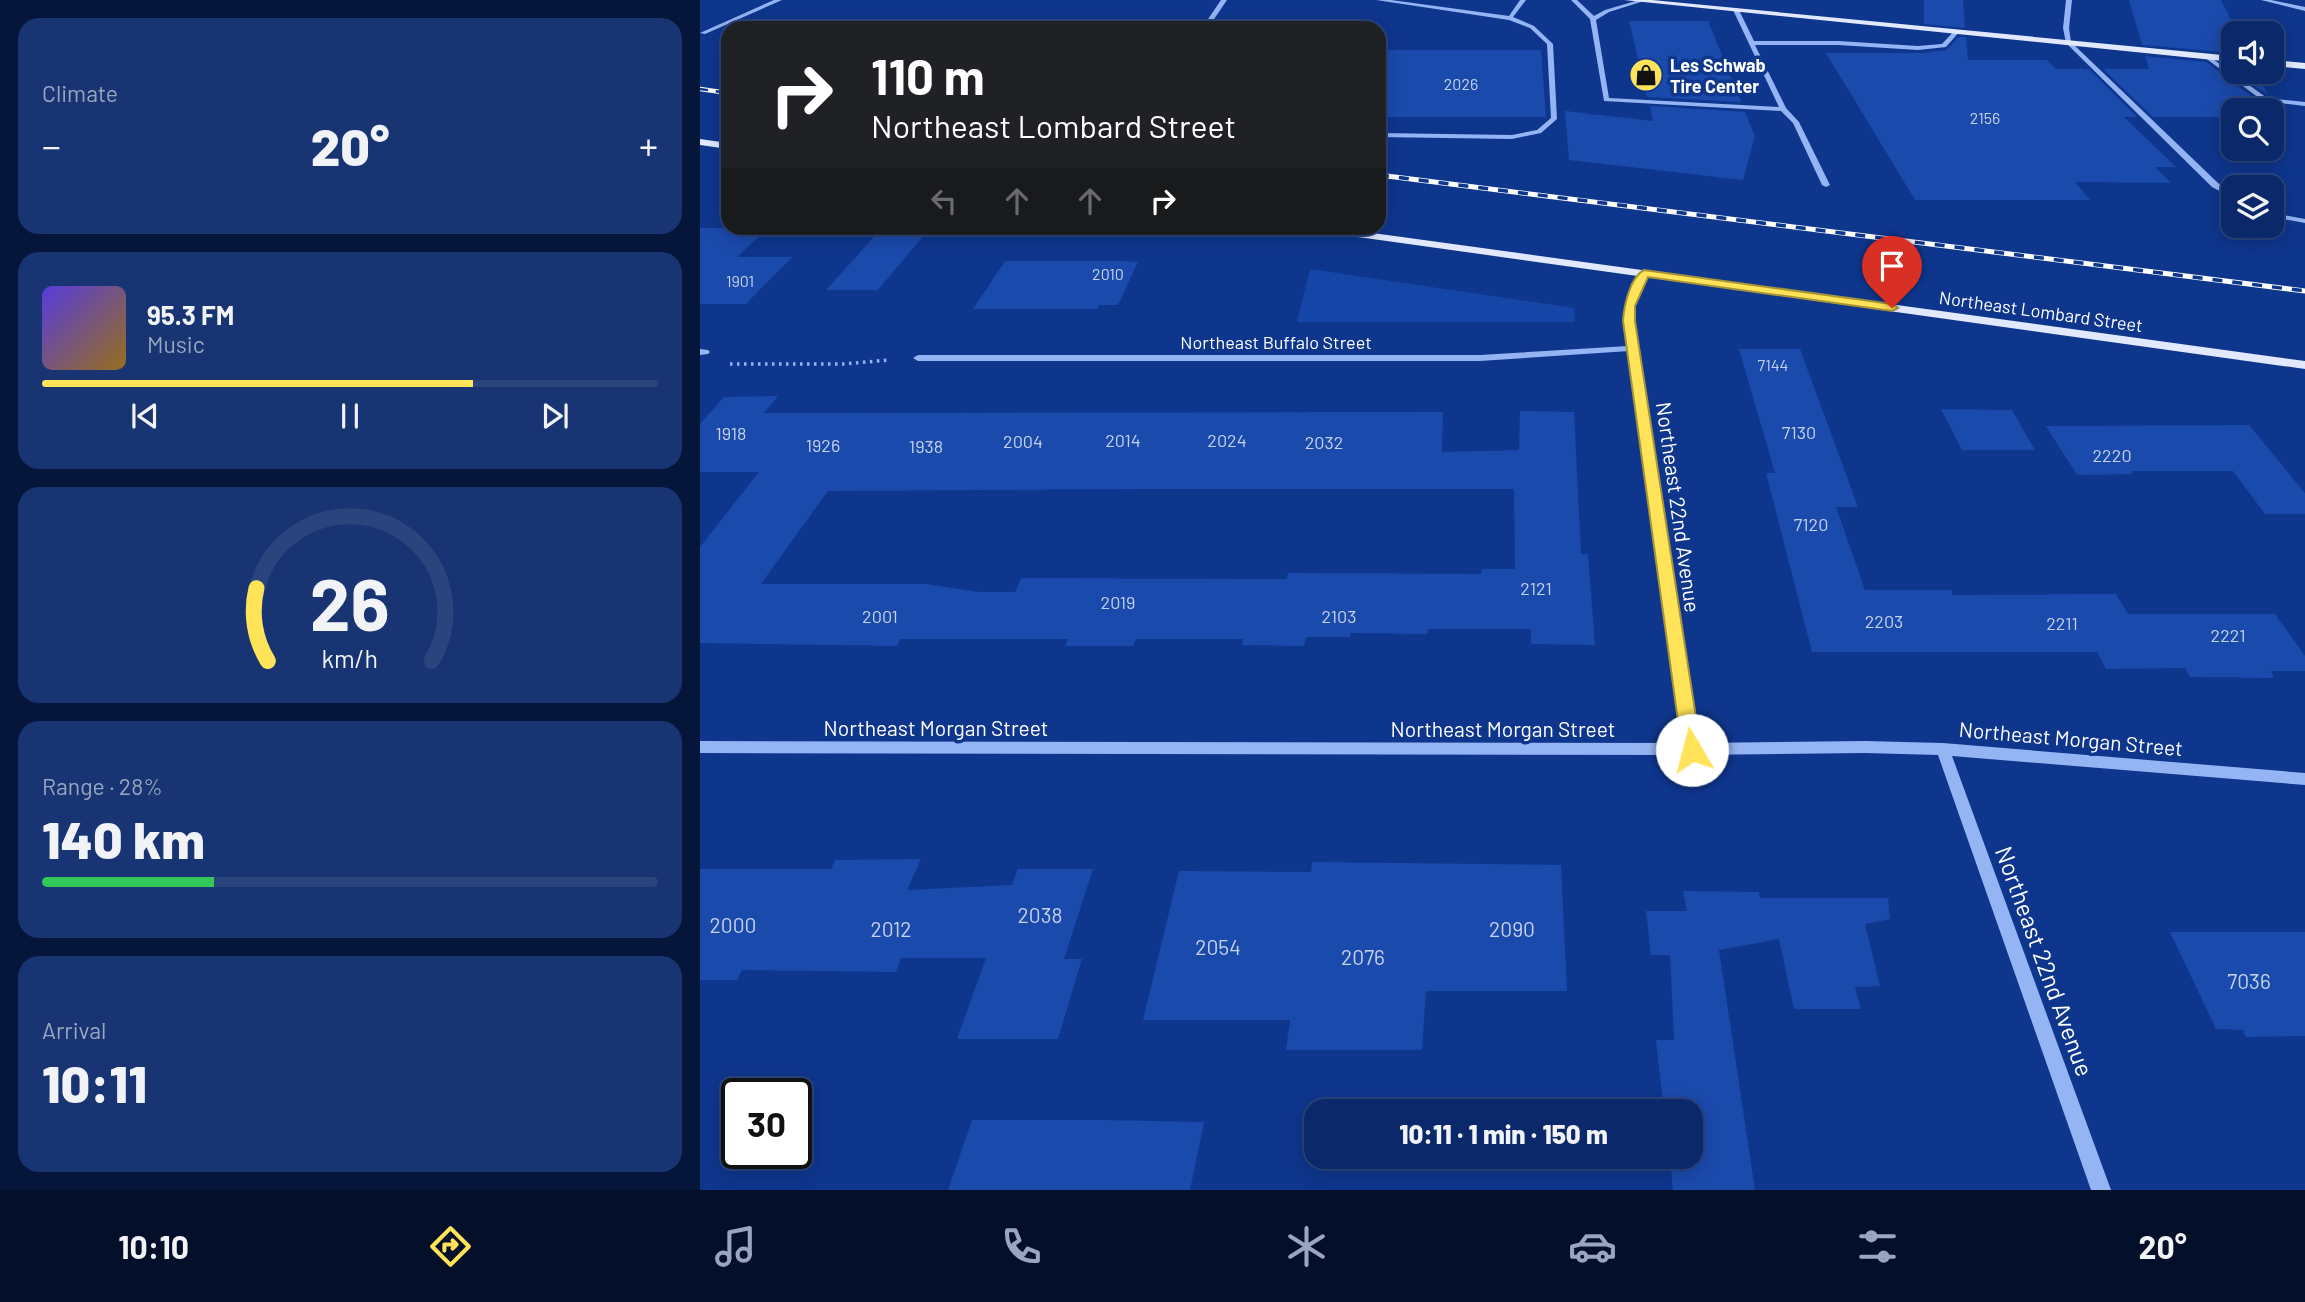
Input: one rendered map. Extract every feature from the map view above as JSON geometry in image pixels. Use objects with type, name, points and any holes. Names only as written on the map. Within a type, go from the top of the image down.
[{"type":"main road","points":[[1628,0],[2221,58]]},
{"type":"main road","points":[[2284,64],[2305,66]]},
{"type":"main road","points":[[700,142],[721,145]]},
{"type":"main road","name":"Northeast Lombard Street","points":[[1366,235],[2305,365]]},
{"type":"street","points":[[731,21],[779,0]]},
{"type":"street","points":[[1210,21],[1224,0]]},
{"type":"street","points":[[1379,0],[1510,18],[1532,27],[1550,44],[1554,119],[1539,132],[1512,137],[1386,135]]},
{"type":"street","points":[[1510,18],[1523,0]]},
{"type":"street","points":[[1574,0],[1593,19],[1606,100],[1783,108]]},
{"type":"street","points":[[2069,0],[2066,28],[2068,42],[2221,189]]},
{"type":"street","points":[[2264,0],[2305,9]]},
{"type":"street","points":[[1593,19],[1607,11],[1641,1]]},
{"type":"street","points":[[1736,10],[1783,108],[1796,121],[1826,185]]},
{"type":"street","points":[[703,33],[721,25]]},
{"type":"street","points":[[1752,43],[1838,43],[1918,48],[1944,46],[1957,31]]},
{"type":"street","points":[[2206,56],[2266,100],[2305,104]]},
{"type":"street","points":[[2284,217],[2305,221]]},
{"type":"street","name":"Northeast 22nd Avenue","points":[[1644,273],[1629,306],[1633,348],[1692,750]]},
{"type":"street","name":"Northeast Buffalo Street","points":[[918,358],[1480,358],[1633,348]]},
{"type":"street","name":"Northeast Morgan Street","points":[[700,747],[1943,749],[2305,779]]},
{"type":"street","name":"Northeast 22nd Avenue","points":[[1943,749],[2101,1190]]},
{"type":"path","points":[[703,352],[712,360],[723,364],[843,364],[918,358]]},
{"type":"shaded area","points":[[1310,269],[1574,308],[1575,322],[1297,322]]},
{"type":"building","points":[[1924,0],[1963,0],[1965,28],[1924,24]]},
{"type":"building","points":[[2129,0],[2221,0],[2232,21],[2221,21],[2221,52],[2142,45]]},
{"type":"building","points":[[1629,21],[1708,21],[1741,102],[1647,97]]},
{"type":"building","points":[[1959,37],[1966,37],[1968,60],[2047,60],[2056,69],[2089,69],[2137,117],[2124,117],[2176,167],[2155,167],[2171,183],[2075,182],[2090,200],[1915,200],[1826,53],[1924,53],[1946,50]]},
{"type":"building","points":[[1386,50],[1541,50],[1546,117],[1386,117]]},
{"type":"building","points":[[2145,56],[2206,62],[2221,73],[2221,84],[2236,84],[2254,98],[2221,98],[2221,117],[2153,117],[2103,69],[2149,69]]},
{"type":"building","points":[[2252,84],[2262,84],[2268,95]]},
{"type":"building","points":[[1650,106],[1745,112],[1755,136],[1743,180],[1569,160],[1565,111],[1653,121]]},
{"type":"building","points":[[700,228],[721,228],[721,235],[761,235],[737,257],[792,257],[746,304],[700,304]]},
{"type":"building","points":[[876,235],[924,235],[878,290],[826,290]]},
{"type":"building","points":[[1005,261],[1138,262],[1118,305],[1099,305],[1097,309],[973,309]]},
{"type":"building","points":[[1739,349],[1800,349],[1858,507],[1836,507],[1865,590],[1951,590],[1953,595],[2116,594],[2128,614],[2275,614],[2305,656],[2305,671],[2271,671],[2274,678],[2190,677],[2185,668],[2106,669],[2097,652],[1812,652],[1766,473],[1775,473]]},
{"type":"building","points":[[778,396],[764,413],[1443,412],[1442,452],[1519,450],[1520,411],[1574,412],[1581,554],[1588,554],[1595,645],[1531,644],[1531,629],[1428,629],[1427,634],[1351,633],[1350,637],[1306,637],[1304,646],[1242,645],[1243,639],[1136,639],[1133,646],[1065,646],[1068,639],[900,639],[897,646],[700,643],[700,547],[759,472],[700,472],[700,424],[724,397]],"holes":[[[1514,489],[1515,569],[1482,569],[1481,574],[1288,573],[1287,579],[1021,578],[1015,592],[979,592],[926,584],[761,584],[828,491]]]},
{"type":"building","points":[[1941,409],[2012,410],[2035,450],[1962,450]]},
{"type":"building","points":[[2249,425],[2305,493],[2305,514],[2265,514],[2233,471],[2131,471],[2133,474],[2077,475],[2046,426]]},
{"type":"building","points":[[921,859],[907,890],[1012,885],[1018,869],[1093,869],[1064,959],[1082,959],[1058,1039],[957,1039],[986,958],[901,958],[896,972],[742,970],[737,980],[700,980],[700,869],[831,869],[835,860]]},
{"type":"building","points":[[1312,862],[1561,865],[1567,991],[1426,991],[1422,1050],[1286,1050],[1290,1020],[1143,1020],[1179,871],[1311,872]]},
{"type":"building","points":[[1683,891],[1759,892],[1760,898],[1888,898],[1890,919],[1865,924],[1880,986],[1855,987],[1861,1009],[1794,1009],[1779,939],[1719,950],[1755,1190],[1673,1190],[1671,1169],[1703,1169],[1703,1099],[1663,1099],[1656,1040],[1674,1040],[1670,955],[1651,955],[1646,911],[1687,911]]},
{"type":"building","points":[[2170,932],[2305,932],[2305,1036],[2246,1037],[2243,1030],[2216,1029]]},
{"type":"building","points":[[972,1120],[1204,1122],[1190,1190],[948,1190]]},
{"type":"railway","points":[[700,89],[721,92]]},
{"type":"railway","points":[[1386,176],[2305,291]]},
{"type":"place","name":"Les Schwab Tire Center","points":[[1646,75]]},
{"type":"route","points":[[1692,750],[1629,321],[1629,306],[1644,273],[1892,308]]}]
